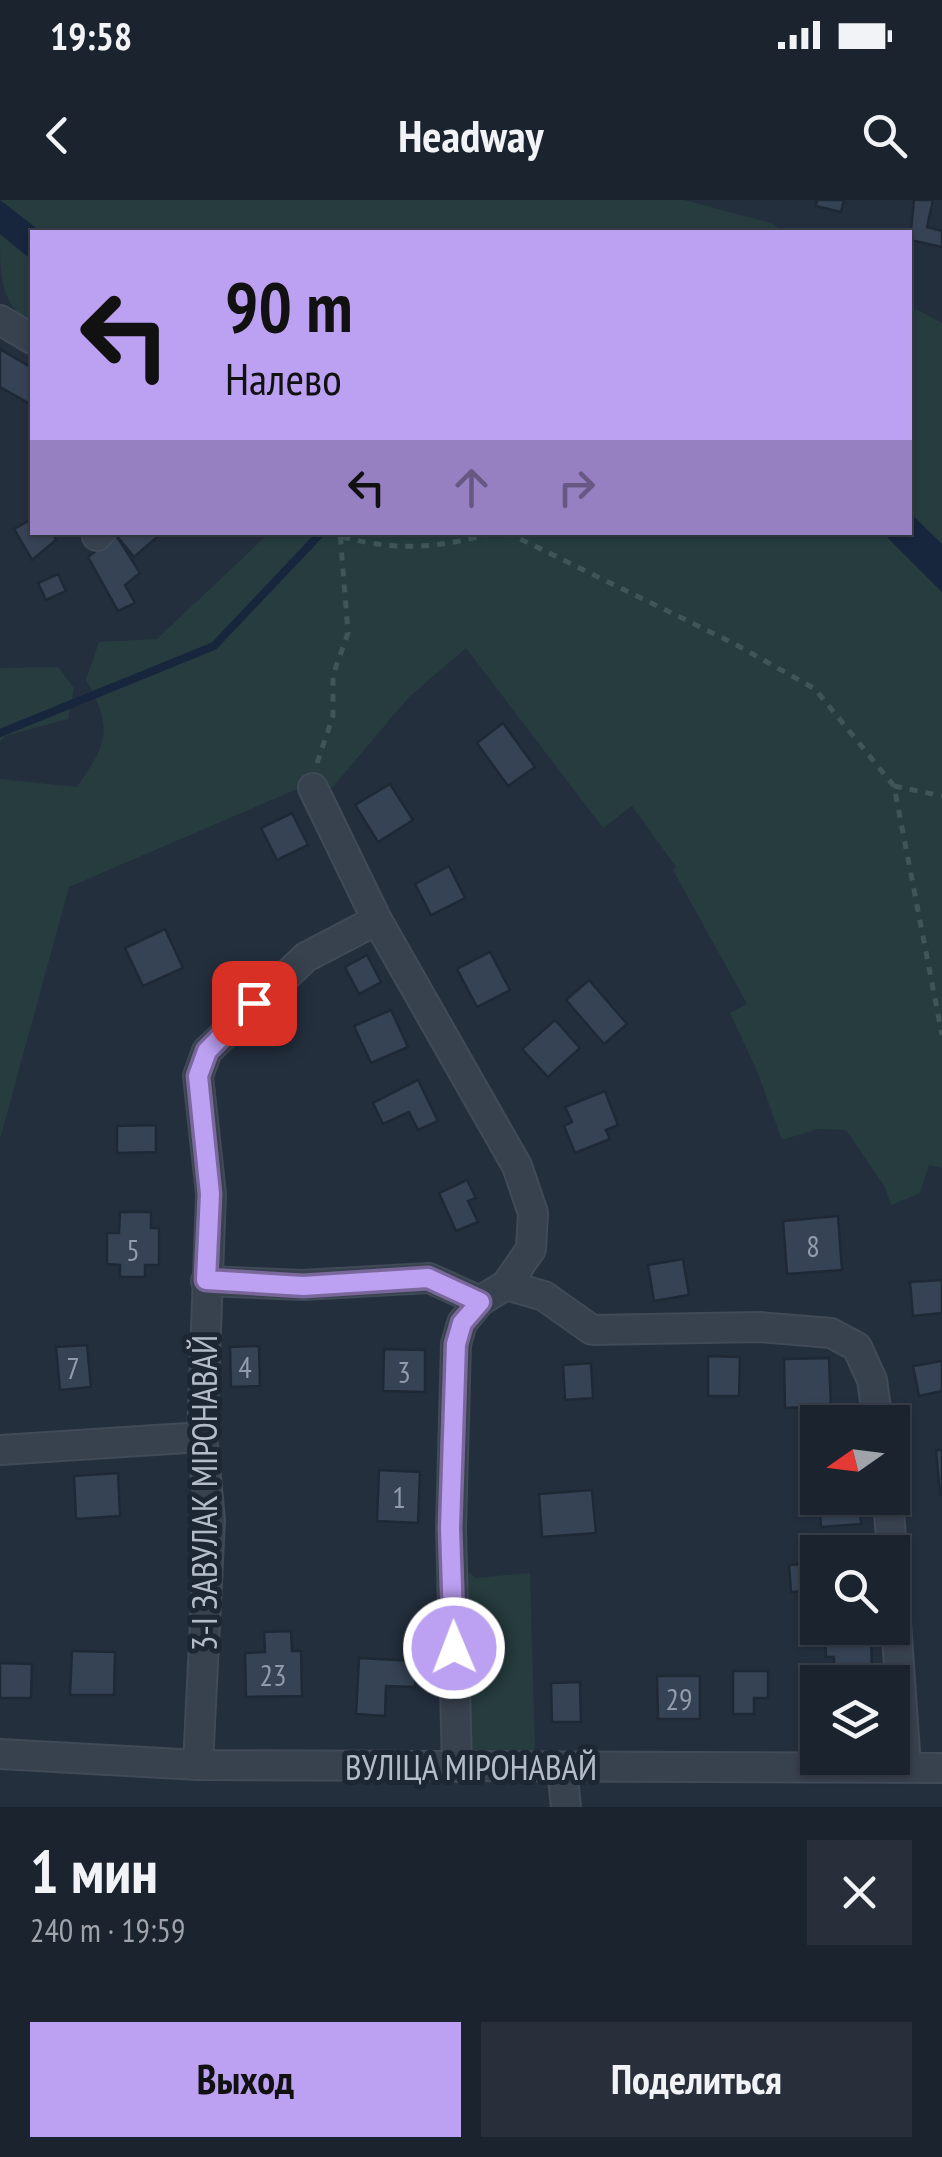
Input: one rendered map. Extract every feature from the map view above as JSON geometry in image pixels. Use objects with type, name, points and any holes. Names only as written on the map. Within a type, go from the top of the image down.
[{"type":"street","points":[[0,320],[30,338]]},
{"type":"street","points":[[313,788],[377,920],[517,1166],[534,1214],[530,1249],[506,1286],[480,1302],[462,1323],[456,1344],[450,1528],[457,1767]]},
{"type":"street","name":"3-І ЗАВУЛАК МІРОНАВАЙ","points":[[198,1765],[210,1520],[202,1437],[210,1194],[198,1076],[207,1051],[254,1003],[306,958],[377,920]]},
{"type":"street","points":[[206,1280],[303,1286],[428,1278],[480,1302]]},
{"type":"street","points":[[506,1286],[544,1296],[592,1330],[759,1327],[832,1333],[857,1347],[872,1380],[876,1405]]},
{"type":"street","points":[[0,1450],[202,1437]]},
{"type":"street","name":"ВУЛІЦА МІРОНАВАЙ","points":[[0,1754],[198,1765],[562,1769],[800,1766]]},
{"type":"street","name":"ВУЛІЦА МІРОНАВАЙ","points":[[910,1768],[942,1768]]},
{"type":"street","points":[[562,1769],[566,1807]]},
{"type":"path","points":[[313,788],[320,744],[333,716],[333,675],[348,634],[341,535],[388,548],[436,548],[486,535]]},
{"type":"path","points":[[512,535],[733,643],[815,688],[894,786],[942,1034]]},
{"type":"path","points":[[894,786],[942,796]]},
{"type":"green space","points":[[0,200],[684,200],[771,223],[782,230],[38,230]]},
{"type":"green space","points":[[0,234],[30,258],[30,324],[8,298],[0,263]]},
{"type":"green space","points":[[912,307],[942,323],[942,544],[912,515]]},
{"type":"green space","points":[[885,535],[942,592],[942,1168],[929,1165],[920,1193],[891,1205],[885,1187],[846,1130],[818,1129],[782,1140],[757,1071],[730,1013],[747,1004],[673,870],[676,867],[632,806],[603,828],[466,648],[408,698],[333,787],[295,790],[69,887],[0,1139],[0,779],[77,787],[95,759],[103,735],[101,711],[86,680],[99,642],[157,639],[266,536]]},
{"type":"green space","points":[[58,667],[74,688],[68,719],[5,736],[0,742],[0,668]]},
{"type":"green space","points":[[468,1572],[476,1578],[530,1573],[535,1748],[527,1756],[474,1757],[467,1751],[460,1574]]},
{"type":"water","points":[[0,200],[38,230],[30,230],[30,258],[0,234]]},
{"type":"water","points":[[912,515],[942,544],[942,592],[885,535],[912,535]]},
{"type":"building","points":[[817,200],[844,200],[841,212],[816,206]]},
{"type":"building","points":[[914,200],[933,200],[927,227],[942,231],[942,247],[912,240]]},
{"type":"building","points":[[0,349],[30,367],[30,404],[0,387]]},
{"type":"building","points":[[30,520],[30,535],[54,535],[56,540],[32,560],[14,529]]},
{"type":"building","points":[[116,535],[160,535],[134,557]]},
{"type":"building","points":[[116,535],[140,573],[125,585],[135,603],[118,611],[88,557]]},
{"type":"building","points":[[58,574],[66,591],[46,600],[38,583]]},
{"type":"building","points":[[503,723],[535,767],[508,786],[477,743]]},
{"type":"building","points":[[390,784],[413,820],[378,842],[355,805]]},
{"type":"building","points":[[292,813],[308,845],[277,860],[261,828]]},
{"type":"building","points":[[449,866],[465,898],[431,915],[415,884]]},
{"type":"building","points":[[165,929],[183,968],[143,986],[125,948]]},
{"type":"building","points":[[490,952],[510,990],[477,1007],[457,969]]},
{"type":"building","points":[[367,955],[381,982],[359,994],[345,967]]},
{"type":"building","points":[[589,980],[627,1024],[604,1044],[566,1000]]},
{"type":"building","points":[[391,1010],[408,1047],[371,1063],[354,1026]]},
{"type":"building","points":[[555,1020],[580,1048],[548,1077],[522,1049]]},
{"type":"building","points":[[418,1080],[438,1121],[418,1130],[409,1112],[383,1124],[373,1103]]},
{"type":"building","points":[[605,1091],[618,1125],[606,1130],[610,1139],[575,1153],[564,1126],[572,1122],[565,1107]]},
{"type":"building","points":[[156,1125],[156,1152],[117,1153],[117,1126]]},
{"type":"building","points":[[467,1180],[476,1198],[468,1201],[478,1222],[456,1231],[439,1193]]},
{"type":"building","points":[[120,1212],[151,1212],[151,1228],[159,1228],[159,1265],[145,1265],[145,1277],[120,1277],[120,1265],[107,1264],[107,1233],[119,1233]]},
{"type":"building","points":[[838,1216],[842,1270],[787,1274],[783,1221]]},
{"type":"building","points":[[683,1259],[689,1295],[654,1301],[648,1265]]},
{"type":"building","points":[[942,1280],[942,1313],[913,1316],[910,1282]]},
{"type":"building","points":[[87,1345],[91,1387],[60,1390],[56,1347]]},
{"type":"building","points":[[259,1346],[260,1386],[231,1387],[230,1347]]},
{"type":"building","points":[[384,1349],[425,1350],[425,1392],[383,1391]]},
{"type":"building","points":[[708,1356],[740,1357],[739,1396],[708,1396]]},
{"type":"building","points":[[829,1358],[831,1405],[785,1408],[784,1359]]},
{"type":"building","points":[[942,1361],[942,1391],[919,1396],[913,1366]]},
{"type":"building","points":[[591,1363],[593,1398],[565,1400],[563,1365]]},
{"type":"building","points":[[936,1450],[942,1450],[942,1495],[940,1495]]},
{"type":"building","points":[[379,1470],[420,1472],[418,1523],[377,1521]]},
{"type":"building","points":[[118,1473],[120,1516],[76,1519],[74,1476]]},
{"type":"building","points":[[592,1490],[596,1533],[542,1537],[539,1494]]},
{"type":"building","points":[[820,1515],[860,1515],[861,1524],[821,1527]]},
{"type":"building","points":[[800,1564],[800,1591],[791,1592],[789,1565]]},
{"type":"building","points":[[291,1631],[292,1651],[301,1651],[302,1696],[246,1697],[245,1653],[265,1652],[264,1632]]},
{"type":"building","points":[[826,1645],[871,1645],[872,1665],[834,1665],[834,1657],[826,1657]]},
{"type":"building","points":[[72,1651],[115,1652],[114,1695],[70,1695]]},
{"type":"building","points":[[359,1658],[416,1661],[415,1687],[386,1686],[385,1716],[356,1714]]},
{"type":"building","points":[[0,1663],[32,1664],[31,1698],[0,1698]]},
{"type":"building","points":[[733,1671],[768,1671],[768,1698],[754,1698],[754,1714],[733,1714]]},
{"type":"building","points":[[657,1676],[700,1676],[700,1719],[658,1719]]},
{"type":"building","points":[[580,1682],[581,1722],[552,1722],[551,1683]]},
{"type":"waterway","points":[[0,733],[214,646],[319,535]]},
{"type":"route","points":[[254,1003],[207,1051],[198,1076],[210,1194],[206,1280],[303,1286],[428,1278],[480,1302],[462,1323],[456,1344],[450,1528],[454,1648]]}]
